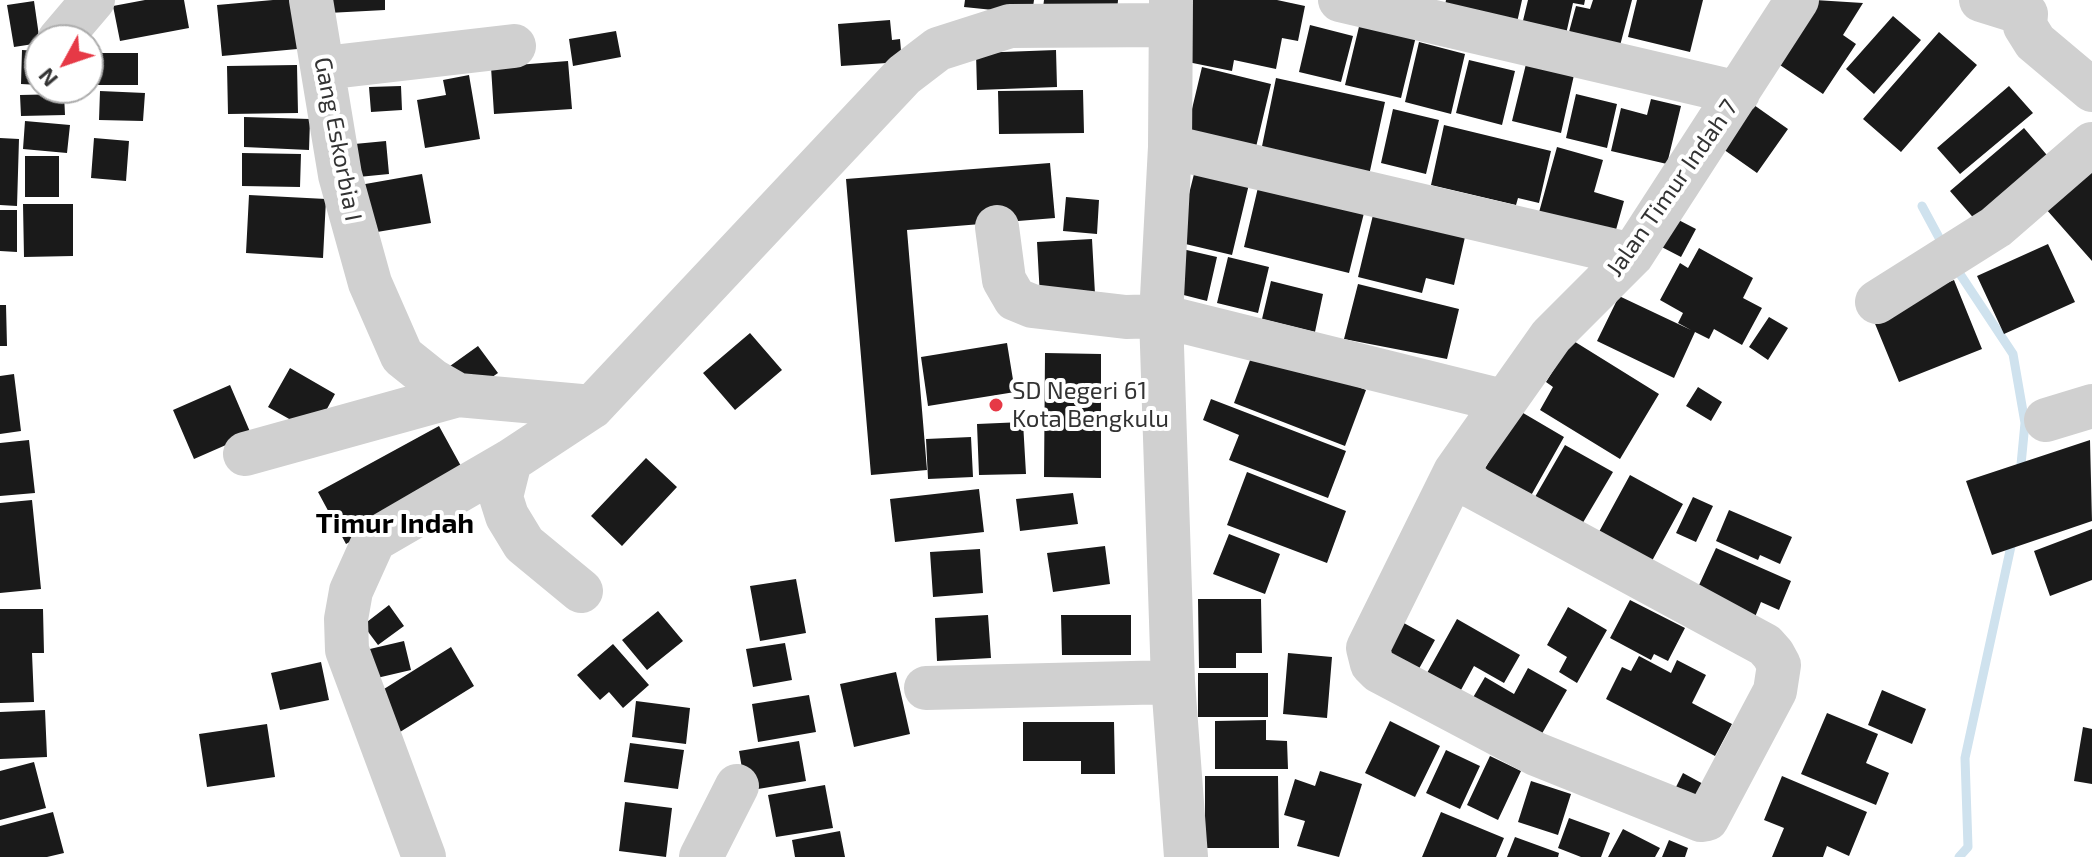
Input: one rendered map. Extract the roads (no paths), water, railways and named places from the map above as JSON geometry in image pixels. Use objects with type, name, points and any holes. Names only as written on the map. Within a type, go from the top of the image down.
[{"type":"street","points":[[73,24],[93,0]]},
{"type":"street","name":"Gang Eskorbia I","points":[[311,0],[340,175],[370,283],[402,356],[458,395],[592,407]]},
{"type":"street","points":[[1340,0],[1738,93]]},
{"type":"street","name":"Jalan Timur Indah 7","points":[[1455,472],[1475,488],[1765,645],[1773,654],[1779,665],[1775,691],[1707,819],[1701,820],[1536,754],[1372,664],[1368,648],[1455,472],[1551,336],[1632,255],[1797,0]]},
{"type":"street","points":[[1981,0],[2032,7],[2025,26],[2035,42],[2092,90]]},
{"type":"street","points":[[424,857],[347,650],[346,619],[351,591],[374,540],[510,461],[592,407],[904,75],[938,49],[1010,26],[1169,13],[1170,147],[1161,316],[1173,682],[1186,857]]},
{"type":"street","points":[[324,68],[514,46]]},
{"type":"street","points":[[1877,302],[1996,227],[2092,144]]},
{"type":"street","points":[[1170,147],[1632,255]]},
{"type":"street","points":[[997,227],[1004,280],[1015,299],[1032,306],[1126,317],[1161,316],[1503,401]]},
{"type":"street","points":[[245,454],[458,395]]},
{"type":"street","points":[[2046,420],[2092,406]]},
{"type":"street","points":[[510,461],[501,497],[507,516],[524,544],[581,591]]},
{"type":"street","points":[[926,688],[1173,682]]},
{"type":"street","points":[[701,857],[737,786]]},
{"type":"waterway","points":[[1922,206],[1943,245]]},
{"type":"waterway","points":[[1954,265],[2013,354],[2025,423],[2020,475]]},
{"type":"waterway","points":[[1959,857],[1968,847],[1965,758],[2013,537]]},
{"type":"place","name":"SD Negeri 61 Kota Bengkulu","points":[[996,405]]},
{"type":"district","name":"Timur Indah","points":[[395,524]]}]
